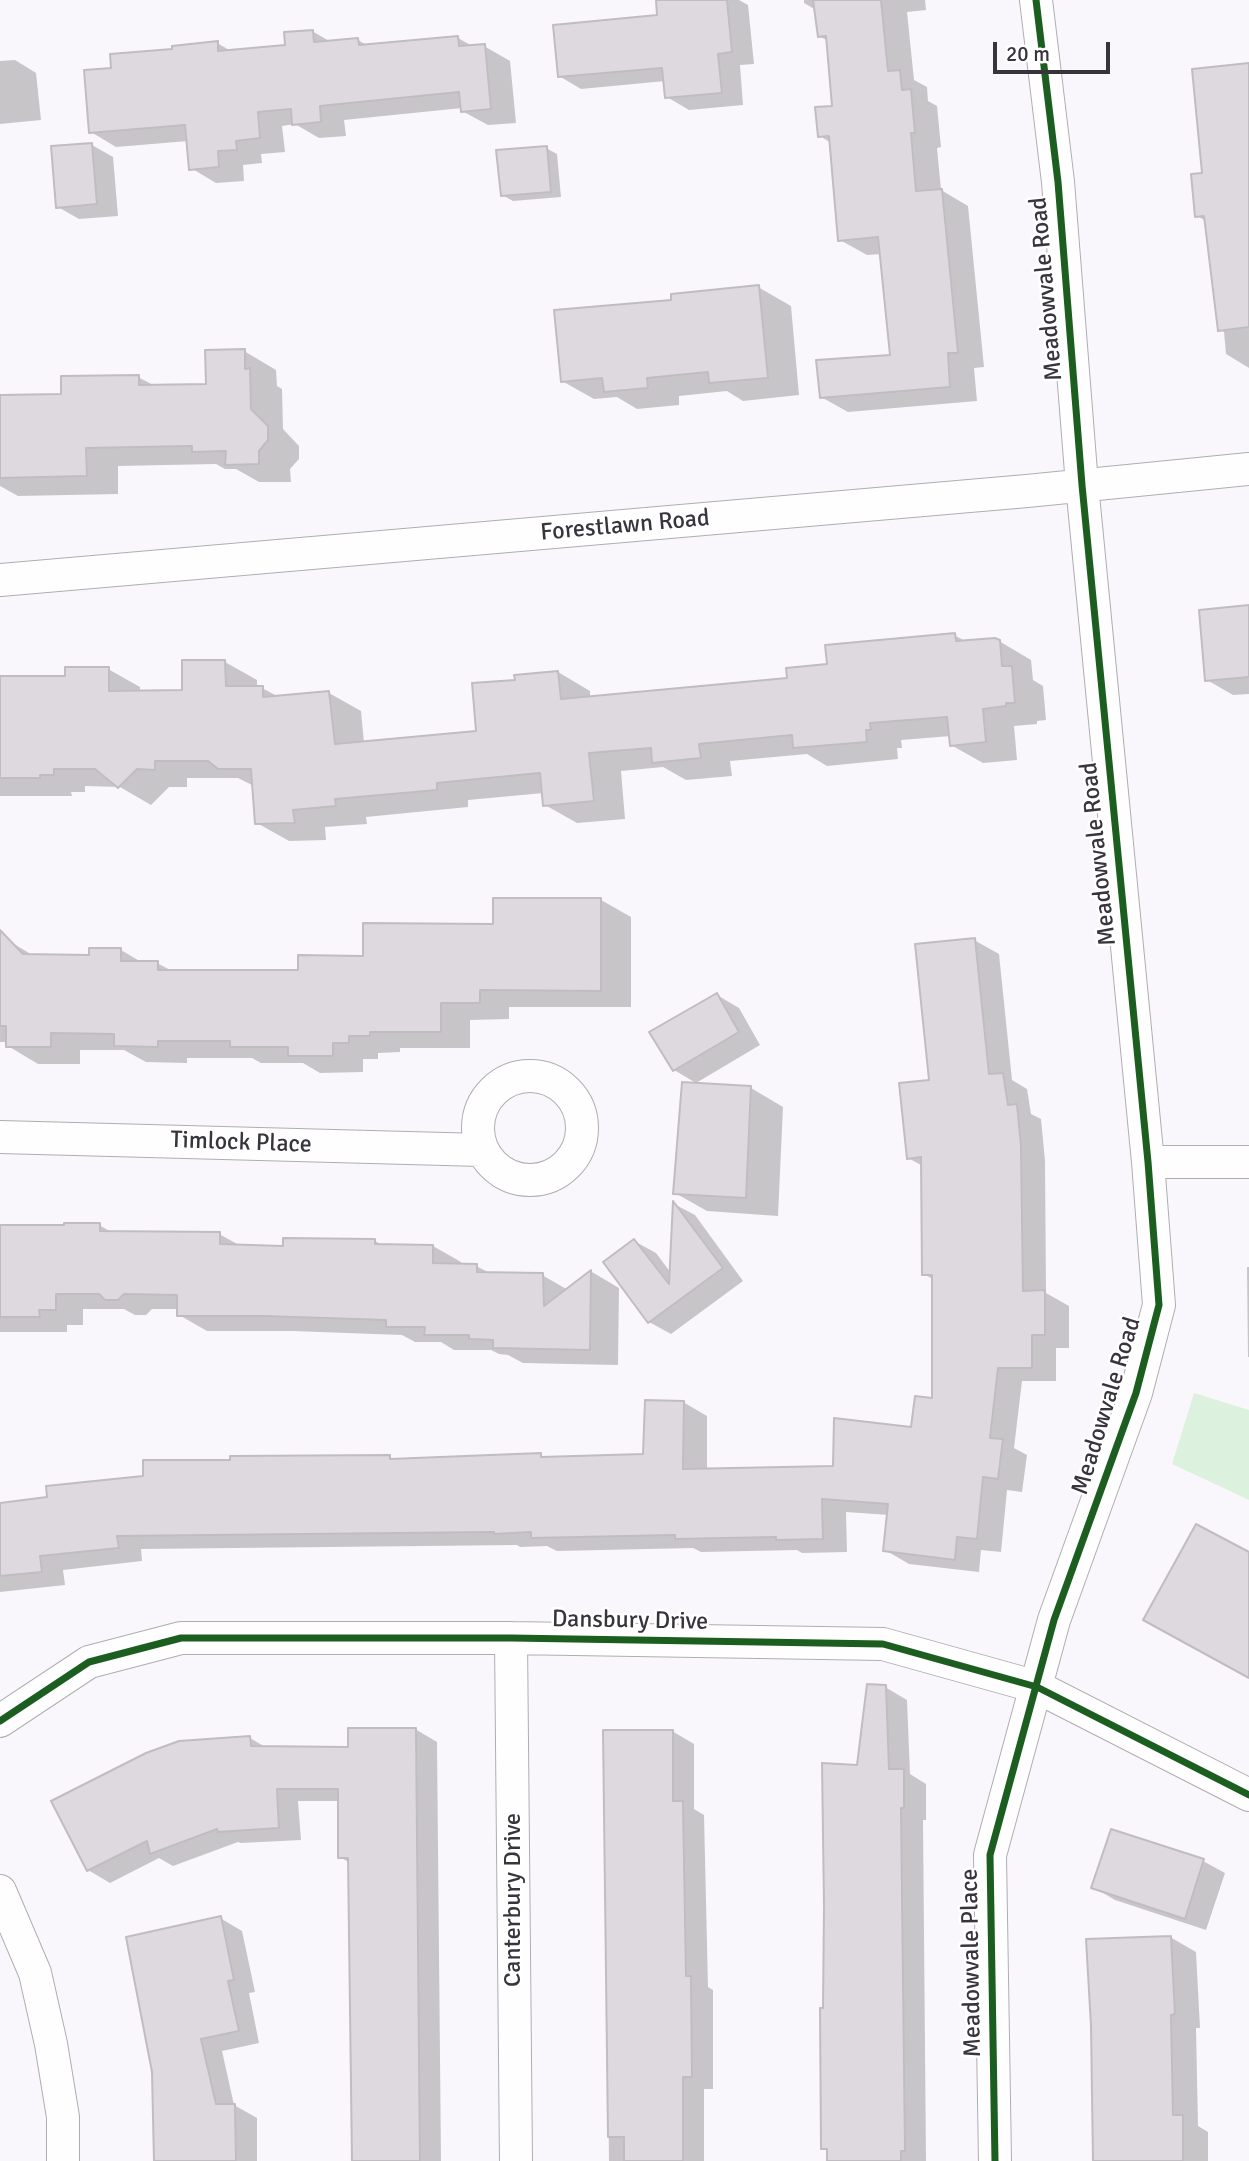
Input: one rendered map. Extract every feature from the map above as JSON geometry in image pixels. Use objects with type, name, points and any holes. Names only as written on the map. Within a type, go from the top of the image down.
[{"type":"street","name":"Meadowvale Road","points":[[1036,0],[1058,182],[1082,485],[1148,1162],[1158,1305],[1136,1393],[1055,1620],[1037,1687]]},
{"type":"street","name":"Forestlawn Road","points":[[0,580],[1249,469]]},
{"type":"street","name":"Timlock Place","points":[[0,1137],[482,1150]]},
{"type":"street","points":[[1148,1162],[1249,1162]]},
{"type":"street","name":"Dansbury Drive","points":[[0,1721],[89,1662],[181,1637],[511,1638],[883,1644],[1037,1687],[1249,1795]]},
{"type":"street","name":"Canterbury Drive","points":[[511,1638],[516,2161]]},
{"type":"street","name":"Meadowvale Place","points":[[995,2161],[990,1855],[1037,1687]]},
{"type":"street","points":[[0,1891],[35,1973],[51,2044],[63,2117],[63,2161]]},
{"type":"green space","points":[[1194,1393],[1249,1410],[1249,1500],[1172,1464]]},
{"type":"building","points":[[656,0],[727,0],[732,52],[718,54],[722,93],[665,98],[662,68],[558,77],[553,25],[657,15]]},
{"type":"building","points":[[813,0],[881,0],[888,71],[900,70],[902,90],[911,89],[915,133],[911,133],[916,191],[942,189],[958,353],[948,353],[950,387],[820,398],[816,360],[890,355],[878,237],[838,241],[829,136],[818,137],[815,107],[832,106],[826,36],[818,37]]},
{"type":"building","points":[[313,30],[314,42],[358,38],[359,45],[458,36],[459,46],[485,44],[491,109],[461,112],[459,92],[320,106],[321,122],[292,125],[291,109],[258,112],[260,138],[236,141],[237,150],[218,151],[219,167],[189,170],[185,125],[89,133],[84,70],[111,68],[110,54],[172,49],[172,46],[218,41],[218,51],[285,45],[284,32]]},
{"type":"building","points":[[1249,63],[1249,327],[1218,331],[1204,216],[1195,217],[1191,174],[1202,173],[1192,69]]},
{"type":"building","points":[[92,143],[97,204],[56,208],[51,146]]},
{"type":"building","points":[[547,146],[551,192],[501,196],[496,150]]},
{"type":"building","points":[[759,285],[768,378],[709,383],[708,372],[647,378],[648,388],[604,392],[602,378],[561,382],[554,310],[671,300],[671,294]]},
{"type":"building","points":[[245,349],[245,369],[250,368],[251,409],[268,426],[268,440],[259,451],[259,464],[225,465],[226,451],[192,452],[192,446],[86,448],[87,476],[0,478],[0,395],[61,394],[61,376],[139,375],[139,385],[206,384],[205,350]]},
{"type":"building","points":[[1249,605],[1249,677],[1205,681],[1199,610]]},
{"type":"building","points":[[955,633],[956,641],[995,638],[1000,640],[1002,666],[1012,666],[1015,703],[983,709],[986,742],[950,746],[947,717],[870,723],[871,730],[866,730],[867,742],[793,748],[792,735],[699,744],[701,758],[652,763],[651,748],[589,753],[594,801],[543,806],[540,773],[437,783],[437,790],[335,799],[336,806],[293,810],[295,823],[255,824],[251,769],[218,769],[208,761],[155,761],[155,770],[137,769],[118,788],[95,769],[54,769],[54,775],[40,775],[40,778],[0,778],[0,676],[65,676],[65,667],[109,667],[109,691],[182,690],[182,660],[225,660],[226,686],[263,686],[263,697],[329,691],[335,744],[476,731],[472,683],[515,680],[514,675],[558,671],[561,699],[787,678],[786,668],[827,664],[825,645]]},
{"type":"building","points":[[493,898],[601,898],[601,991],[480,990],[480,1003],[441,1003],[441,1032],[370,1032],[370,1036],[349,1036],[349,1043],[333,1043],[333,1056],[288,1056],[288,1047],[230,1047],[230,1041],[158,1041],[158,1047],[114,1046],[114,1034],[51,1033],[51,1047],[6,1047],[6,1026],[0,1026],[0,930],[23,954],[89,955],[89,948],[121,948],[121,961],[158,961],[158,970],[298,970],[298,955],[363,956],[363,923],[493,924]]},
{"type":"building","points":[[975,938],[989,1074],[1003,1073],[1008,1105],[1017,1104],[1021,1146],[1023,1291],[1045,1290],[1045,1335],[1032,1335],[1032,1368],[998,1368],[990,1438],[1003,1439],[998,1479],[983,1477],[977,1539],[957,1537],[955,1560],[883,1551],[888,1504],[822,1499],[823,1539],[675,1539],[675,1535],[531,1538],[531,1532],[117,1536],[119,1548],[40,1556],[42,1572],[0,1576],[0,1503],[47,1497],[46,1486],[143,1476],[143,1460],[230,1460],[230,1456],[390,1455],[390,1459],[541,1453],[541,1457],[643,1454],[645,1400],[684,1401],[683,1469],[833,1466],[834,1418],[911,1427],[915,1396],[932,1398],[932,1275],[922,1275],[921,1157],[907,1159],[899,1083],[929,1080],[915,944]]},
{"type":"building","points":[[717,993],[739,1032],[673,1071],[649,1032]]},
{"type":"building","points":[[682,1082],[751,1086],[746,1198],[673,1194]]},
{"type":"building","points":[[673,1201],[723,1268],[648,1323],[603,1262],[634,1239],[669,1284]]},
{"type":"building","points":[[100,1223],[100,1231],[220,1232],[220,1244],[283,1246],[283,1238],[375,1239],[375,1244],[433,1245],[433,1263],[477,1264],[477,1272],[543,1273],[544,1306],[591,1270],[590,1350],[493,1348],[493,1340],[469,1339],[469,1335],[424,1335],[425,1327],[386,1327],[386,1320],[177,1316],[177,1295],[124,1294],[118,1300],[105,1300],[99,1294],[56,1294],[56,1310],[39,1310],[40,1317],[0,1317],[0,1225]]},
{"type":"building","points":[[1196,1524],[1249,1552],[1249,1678],[1143,1620]]},
{"type":"building","points":[[867,1684],[886,1685],[889,1769],[904,1769],[904,1808],[901,1808],[905,2151],[901,2151],[901,2161],[827,2161],[827,2149],[821,2149],[820,2008],[823,2008],[824,1906],[822,1763],[857,1765]]},
{"type":"building","points":[[348,1728],[416,1728],[420,2161],[352,2161],[348,1858],[338,1858],[338,1789],[277,1789],[279,1828],[218,1832],[217,1829],[150,1854],[147,1841],[87,1871],[51,1801],[146,1753],[179,1741],[250,1736],[251,1746],[348,1747]]},
{"type":"building","points":[[603,1730],[673,1730],[673,1801],[683,1801],[686,1976],[691,1976],[692,2077],[683,2077],[683,2161],[624,2161],[624,2137],[608,2137]]},
{"type":"building","points":[[1111,1829],[1204,1859],[1185,1919],[1091,1888]]},
{"type":"building","points":[[221,1916],[234,1980],[228,1981],[239,2031],[201,2039],[216,2104],[235,2104],[236,2161],[154,2161],[152,2072],[126,1937]]},
{"type":"building","points":[[1171,1936],[1175,2014],[1171,2015],[1173,2115],[1183,2115],[1183,2161],[1093,2161],[1091,2026],[1086,1939]]},
{"type":"cycle path","points":[[995,2161],[990,1855],[1054,1620],[1136,1393],[1159,1305],[1148,1162],[1082,485],[1058,182],[1036,0]]},
{"type":"cycle path","points":[[0,1721],[89,1662],[181,1638],[511,1638],[883,1644],[1037,1687],[1249,1795]]}]
